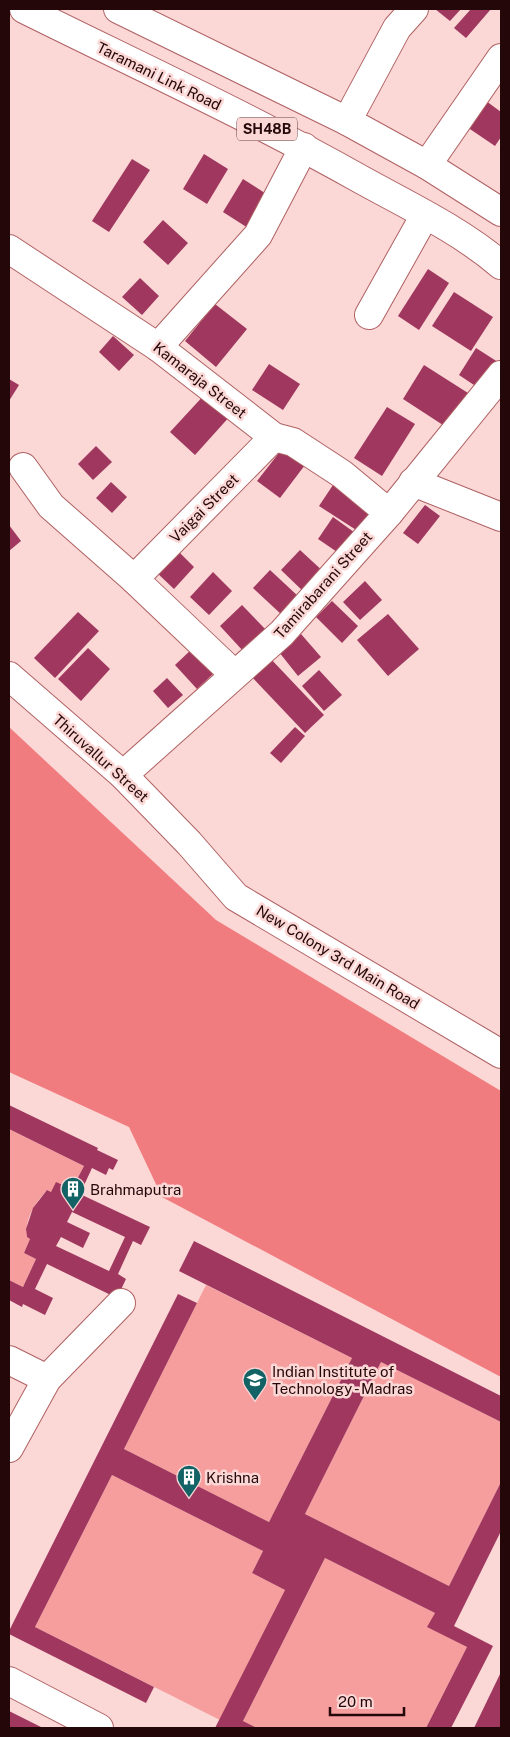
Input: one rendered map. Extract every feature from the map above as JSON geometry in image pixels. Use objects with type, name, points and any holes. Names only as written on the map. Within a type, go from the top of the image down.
[{"type":"street","name":"Taramani Link Road","points":[[24,9],[304,147],[425,215],[486,252],[501,265]]},
{"type":"street","name":"SH48B","points":[[118,9],[347,121],[427,164],[501,212]]},
{"type":"street","points":[[347,121],[398,15]]},
{"type":"street","points":[[427,164],[501,58]]},
{"type":"street","points":[[158,347],[258,235],[304,147]]},
{"type":"street","points":[[369,315],[425,215]]},
{"type":"street","name":"Kamaraja Street","points":[[9,249],[158,347],[274,437],[293,442],[342,474],[390,513]]},
{"type":"street","name":"Tamirabarani Street","points":[[123,775],[282,633],[390,513],[413,482],[501,375]]},
{"type":"street","name":"Vaigai Street","points":[[134,579],[274,437]]},
{"type":"street","points":[[23,467],[51,506],[134,579],[234,674]]},
{"type":"street","points":[[413,482],[501,516]]},
{"type":"street","name":"Thiruvallur Street","points":[[9,676],[123,775],[189,843]]},
{"type":"street","name":"New Colony 3rd Main Road","points":[[189,843],[236,897],[501,1054]]},
{"type":"street","points":[[9,1448],[47,1379],[121,1303]]},
{"type":"street","points":[[9,1360],[47,1379]]},
{"type":"street","points":[[9,1681],[99,1728]]},
{"type":"shaded area","points":[[9,727],[216,920],[501,1091],[501,1377],[162,1197],[129,1127],[9,1072]]},
{"type":"shaded area","points":[[9,1129],[84,1166],[72,1189],[51,1192],[47,1190],[31,1212],[27,1224],[27,1237],[30,1239],[24,1253],[36,1259],[23,1287],[9,1280]]},
{"type":"shaded area","points":[[206,1285],[352,1358],[269,1522],[124,1449]]},
{"type":"shaded area","points":[[381,1362],[501,1422],[501,1482],[449,1586],[305,1514]]},
{"type":"shaded area","points":[[112,1475],[263,1551],[252,1573],[285,1590],[220,1720],[35,1627]]},
{"type":"shaded area","points":[[325,1558],[435,1613],[428,1627],[467,1647],[426,1728],[257,1728],[243,1721]]},
{"type":"building","points":[[435,9],[461,9],[450,21]]},
{"type":"building","points":[[471,9],[491,9],[466,38],[454,28]]},
{"type":"building","points":[[482,98],[501,112],[501,137],[495,146],[464,125]]},
{"type":"building","points":[[204,154],[228,169],[207,204],[183,189]]},
{"type":"building","points":[[132,159],[150,170],[109,232],[92,221]]},
{"type":"building","points":[[243,179],[268,195],[248,228],[223,212]]},
{"type":"building","points":[[163,220],[188,243],[168,265],[143,242]]},
{"type":"building","points":[[428,269],[449,283],[419,330],[398,316]]},
{"type":"building","points":[[140,278],[159,296],[142,315],[122,297]]},
{"type":"building","points":[[454,292],[493,317],[471,351],[432,326]]},
{"type":"building","points":[[215,304],[247,329],[216,367],[185,341]]},
{"type":"building","points":[[113,336],[134,355],[119,371],[99,352]]},
{"type":"building","points":[[476,348],[501,364],[486,393],[459,375]]},
{"type":"building","points":[[269,364],[300,384],[283,410],[252,390]]},
{"type":"building","points":[[424,365],[468,393],[446,427],[403,399]]},
{"type":"building","points":[[9,379],[19,385],[9,401]]},
{"type":"building","points":[[206,393],[231,415],[195,455],[170,432]]},
{"type":"building","points":[[387,407],[415,424],[382,476],[354,458]]},
{"type":"building","points":[[96,446],[112,462],[93,480],[78,464]]},
{"type":"building","points":[[282,449],[305,465],[280,498],[257,481]]},
{"type":"building","points":[[111,482],[127,497],[112,513],[96,498]]},
{"type":"building","points":[[335,482],[379,510],[364,535],[319,506]]},
{"type":"building","points":[[425,505],[440,516],[418,544],[403,533]]},
{"type":"building","points":[[333,517],[358,535],[343,556],[318,539]]},
{"type":"building","points":[[9,525],[21,541],[9,551]]},
{"type":"building","points":[[176,549],[194,567],[174,589],[155,571]]},
{"type":"building","points":[[300,550],[326,574],[306,594],[281,570]]},
{"type":"building","points":[[270,570],[299,597],[282,615],[253,588]]},
{"type":"building","points":[[213,572],[232,591],[209,615],[190,597]]},
{"type":"building","points":[[365,581],[382,600],[360,620],[343,602]]},
{"type":"building","points":[[332,601],[358,626],[342,643],[316,617]]},
{"type":"building","points":[[242,605],[267,631],[244,652],[220,626]]},
{"type":"building","points":[[78,612],[99,631],[55,678],[34,658]]},
{"type":"building","points":[[388,614],[419,649],[388,676],[357,640]]},
{"type":"building","points":[[301,634],[321,657],[298,676],[279,652]]},
{"type":"building","points":[[88,648],[110,669],[81,701],[58,679]]},
{"type":"building","points":[[193,648],[215,672],[197,689],[175,665]]},
{"type":"building","points":[[269,657],[324,715],[305,733],[250,675]]},
{"type":"building","points":[[319,670],[342,695],[324,711],[302,686]]},
{"type":"building","points":[[167,678],[183,695],[168,708],[153,691]]},
{"type":"building","points":[[295,727],[305,736],[281,763],[270,753]]},
{"type":"building","name":"Brahmaputra","points":[[9,1105],[98,1148],[97,1150],[118,1160],[113,1170],[109,1168],[106,1175],[92,1168],[80,1194],[150,1227],[141,1245],[133,1241],[118,1274],[126,1279],[117,1298],[47,1264],[35,1289],[53,1298],[45,1315],[23,1304],[22,1307],[9,1300],[9,1280],[23,1287],[36,1259],[24,1253],[30,1239],[27,1237],[26,1229],[33,1208],[47,1190],[51,1192],[56,1182],[72,1189],[84,1166],[9,1129]],"holes":[[[72,1212],[125,1237],[109,1271],[56,1246],[61,1237],[83,1248],[90,1233],[67,1222]]]},
{"type":"building","name":"Krishna","points":[[194,1241],[501,1396],[501,1422],[381,1362],[305,1514],[449,1586],[501,1482],[501,1531],[454,1626],[493,1646],[451,1728],[426,1728],[467,1647],[427,1627],[435,1613],[325,1558],[243,1721],[257,1728],[215,1728],[285,1590],[252,1573],[263,1551],[112,1475],[35,1627],[154,1687],[146,1703],[9,1634],[178,1294],[197,1303],[124,1449],[269,1522],[352,1358],[179,1271]]},
{"type":"building","points":[[501,1672],[501,1728],[474,1728]]},
{"type":"building","points":[[9,1711],[43,1728],[9,1728]]},
{"type":"place","name":"Brahmaputra","points":[[73,1210]]},
{"type":"place","name":"Indian Institute of Technology - Madras","points":[[255,1401]]},
{"type":"place","name":"Krishna","points":[[189,1498]]}]
